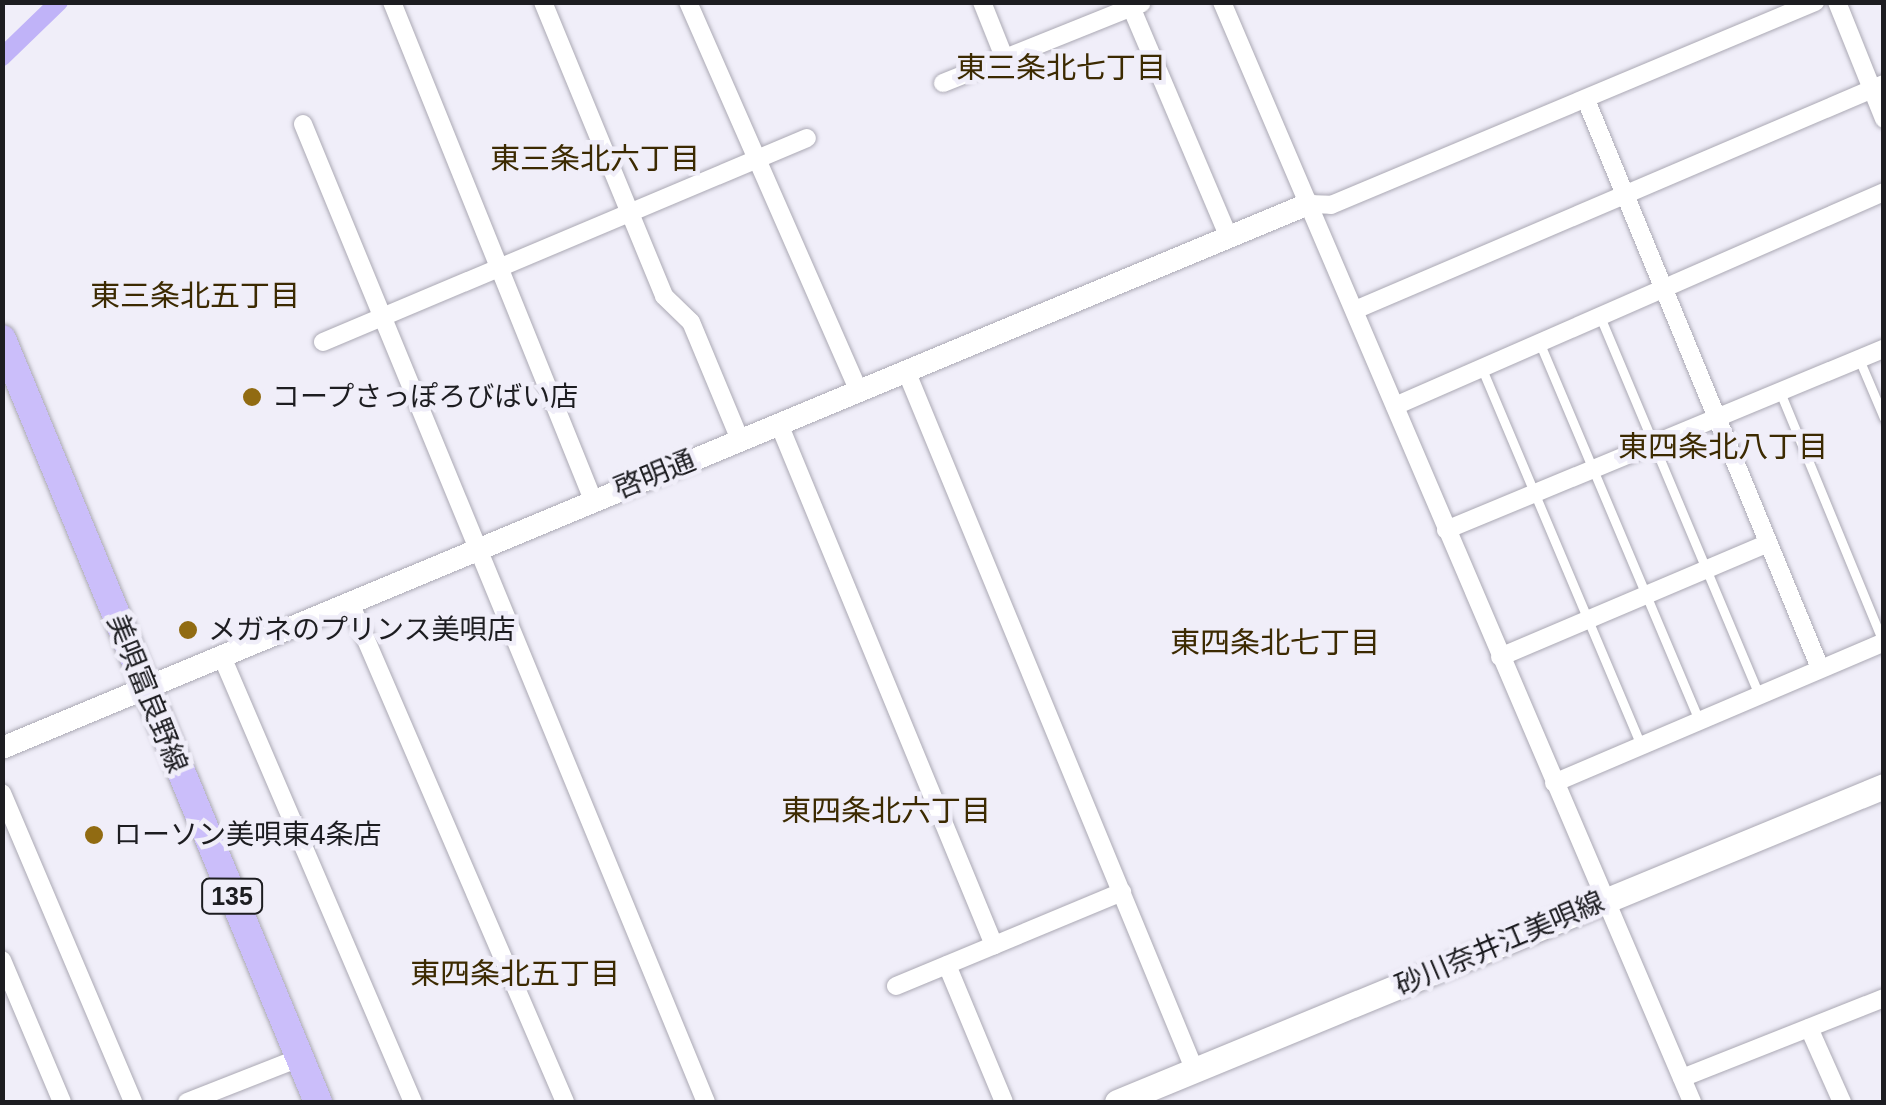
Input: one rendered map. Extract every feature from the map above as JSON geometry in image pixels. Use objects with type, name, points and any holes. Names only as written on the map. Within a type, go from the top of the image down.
[{"type":"main road","name":"美唄富良野線","points":[[2,339],[318,1102]]},
{"type":"main road","name":"砂川奈井江美唄線","points":[[1133,1099],[1884,786]]},
{"type":"street","points":[[392,2],[504,267],[593,500]]},
{"type":"street","points":[[543,2],[664,296],[691,322],[740,440]]},
{"type":"street","points":[[688,2],[753,161],[786,208],[860,392]]},
{"type":"street","points":[[982,2],[1004,57]]},
{"type":"street","points":[[1222,2],[1356,310],[1603,902],[1692,1102]]},
{"type":"street","points":[[1308,204],[1331,204],[1815,2]]},
{"type":"street","points":[[1837,2],[1877,86],[1884,120]]},
{"type":"street","points":[[943,83],[1134,4],[1228,236]]},
{"type":"street","points":[[1356,310],[1877,86]]},
{"type":"street","points":[[1586,100],[1820,668]]},
{"type":"street","points":[[303,124],[476,552],[706,1102]]},
{"type":"street","points":[[323,342],[630,216],[807,138]]},
{"type":"street","points":[[1394,406],[1665,292],[1884,192]]},
{"type":"street","name":"啓明通","points":[[2,748],[224,659],[593,500],[1308,204]]},
{"type":"street","points":[[1446,530],[1884,349]]},
{"type":"street","points":[[907,373],[1195,1070]]},
{"type":"street","points":[[779,424],[994,945]]},
{"type":"street","points":[[1500,657],[1768,544]]},
{"type":"street","points":[[351,605],[565,1102]]},
{"type":"street","points":[[1554,783],[1883,642]]},
{"type":"street","points":[[224,659],[413,1102]]},
{"type":"street","points":[[5,804],[133,1102]]},
{"type":"street","points":[[896,986],[1122,892]]},
{"type":"street","points":[[2,960],[62,1102]]},
{"type":"street","points":[[946,965],[1004,1102]]},
{"type":"street","points":[[1682,1078],[1884,998]]},
{"type":"street","points":[[1809,1028],[1842,1102]]},
{"type":"street","points":[[187,1102],[299,1058]]},
{"type":"lane","points":[[1601,318],[1759,694]]},
{"type":"lane","points":[[1540,344],[1699,720]]},
{"type":"lane","points":[[1859,359],[1884,418]]},
{"type":"lane","points":[[1482,369],[1641,746]]},
{"type":"lane","points":[[1780,392],[1883,642]]},
{"type":"waterway","points":[[2,57],[59,2]]},
{"type":"place","name":"コープさっぽろびばい店","points":[[252,397]]},
{"type":"place","name":"メガネのプリンス美唄店","points":[[188,630]]},
{"type":"place","name":"ローソン美唄東4条店","points":[[94,835]]},
{"type":"district","name":"東三条北七丁目","points":[[1061,68]]},
{"type":"district","name":"東三条北六丁目","points":[[595,159]]},
{"type":"district","name":"東三条北五丁目","points":[[195,296]]},
{"type":"district","name":"東四条北八丁目","points":[[1723,447]]},
{"type":"district","name":"東四条北七丁目","points":[[1275,643]]},
{"type":"district","name":"東四条北六丁目","points":[[886,811]]},
{"type":"district","name":"東四条北五丁目","points":[[515,974]]}]
